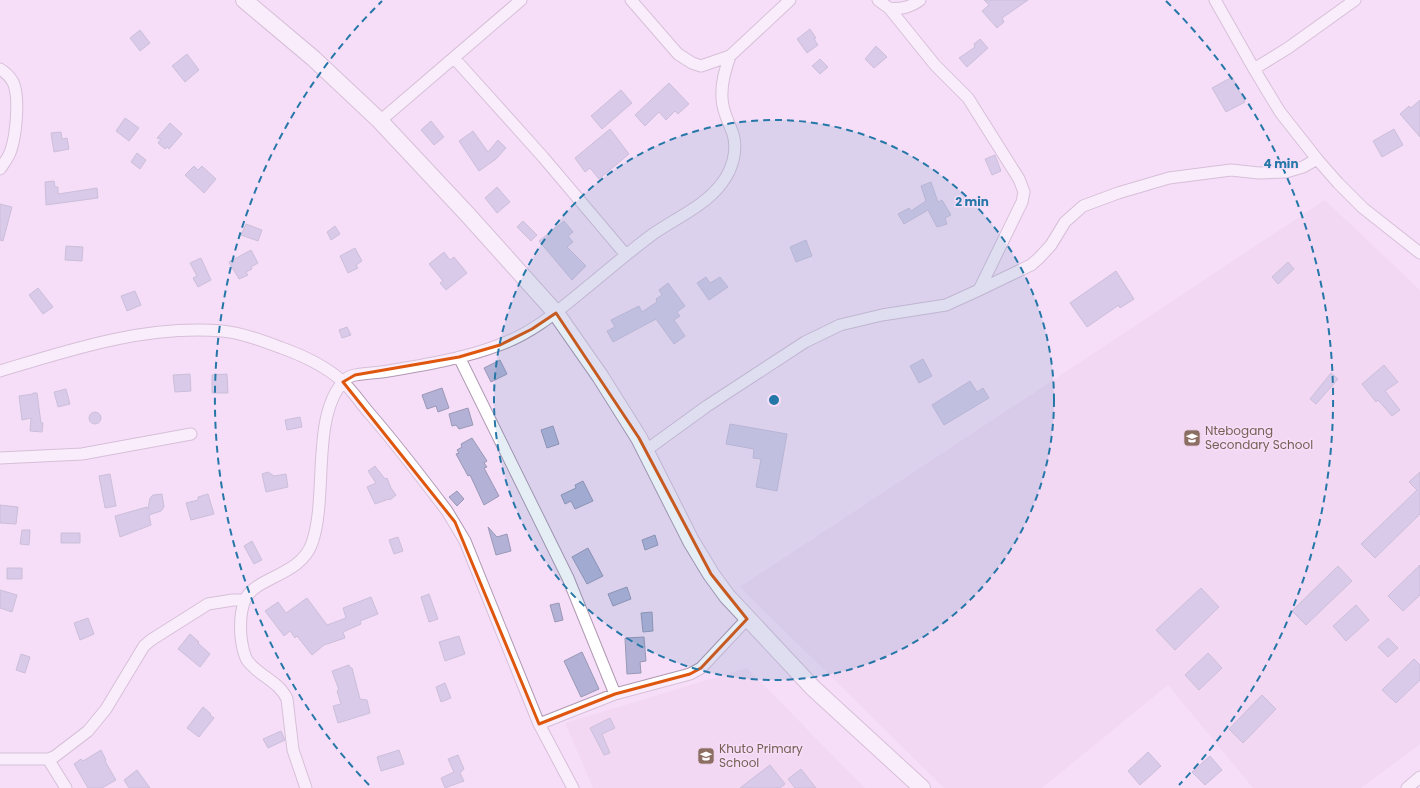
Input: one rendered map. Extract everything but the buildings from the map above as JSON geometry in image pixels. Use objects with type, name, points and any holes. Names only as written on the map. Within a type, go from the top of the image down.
[{"type":"street","points":[[244,0],[313,58],[380,121],[468,215],[556,313],[600,376],[646,451],[692,541],[711,574],[727,596],[813,688],[922,788]]},
{"type":"street","points":[[380,121],[521,0]]},
{"type":"street","points":[[631,0],[678,54],[692,63],[701,66],[730,56],[790,0]]},
{"type":"street","points":[[878,0],[889,8],[935,65],[968,98],[1018,179],[1024,192],[1022,202],[979,290]]},
{"type":"street","points":[[889,8],[898,9],[920,0]]},
{"type":"street","points":[[1215,0],[1280,112],[1318,159],[1338,183],[1364,208],[1420,253]]},
{"type":"street","points":[[1254,69],[1288,48],[1356,0]]},
{"type":"street","points":[[306,788],[293,750],[287,699],[285,694],[248,662],[244,655],[242,646],[240,623],[244,600],[249,592],[294,566],[311,548],[316,534],[320,505],[324,432],[330,404],[343,382],[348,377],[459,357],[500,345],[532,329],[556,313],[626,255],[657,232],[705,201],[722,183],[731,167],[735,152],[734,137],[726,118],[721,100],[723,76],[730,56]]},
{"type":"street","points":[[454,58],[543,157],[626,255]]},
{"type":"street","points":[[0,69],[13,83],[17,109],[14,140],[10,152],[0,169]]},
{"type":"street","points":[[646,451],[707,406],[753,378],[805,342],[840,326],[875,317],[946,305],[1031,265],[1051,245],[1065,222],[1083,206],[1118,193],[1169,178],[1231,170],[1286,172],[1303,167],[1318,159]]},
{"type":"street","points":[[0,371],[103,341],[138,334],[175,331],[222,331],[259,339],[300,355],[320,365],[343,382],[384,430],[455,522],[465,541],[539,724],[573,788]]},
{"type":"street","points":[[459,357],[568,578],[615,694]]},
{"type":"street","points":[[0,458],[82,454],[191,434]]},
{"type":"street","points":[[0,759],[48,759],[67,747],[88,731],[106,709],[144,646],[151,640],[208,604],[233,600],[244,600]]},
{"type":"street","points":[[539,724],[615,694],[690,674],[701,668],[747,619]]},
{"type":"street","points":[[48,759],[66,788]]},
{"type":"street","points":[[1407,788],[1420,777]]},
{"type":"highlighted area","points":[[556,313],[639,438],[711,574],[747,619],[701,668],[690,674],[615,694],[539,724],[455,522],[343,382],[355,375],[459,357],[500,345],[532,329]]},
{"type":"shaded area","name":"Ntebogang Secondary School","points":[[1325,200],[1420,290],[1420,744],[1361,788],[1253,788],[1168,685],[1042,788],[944,788],[740,587]]},
{"type":"shaded area","name":"Khuto Primary School","points":[[747,668],[865,788],[593,788],[565,723]]},
{"type":"place","name":"Ntebogang Secondary School","points":[[1192,438]]},
{"type":"place","name":"Khuto Primary School","points":[[706,756]]}]
